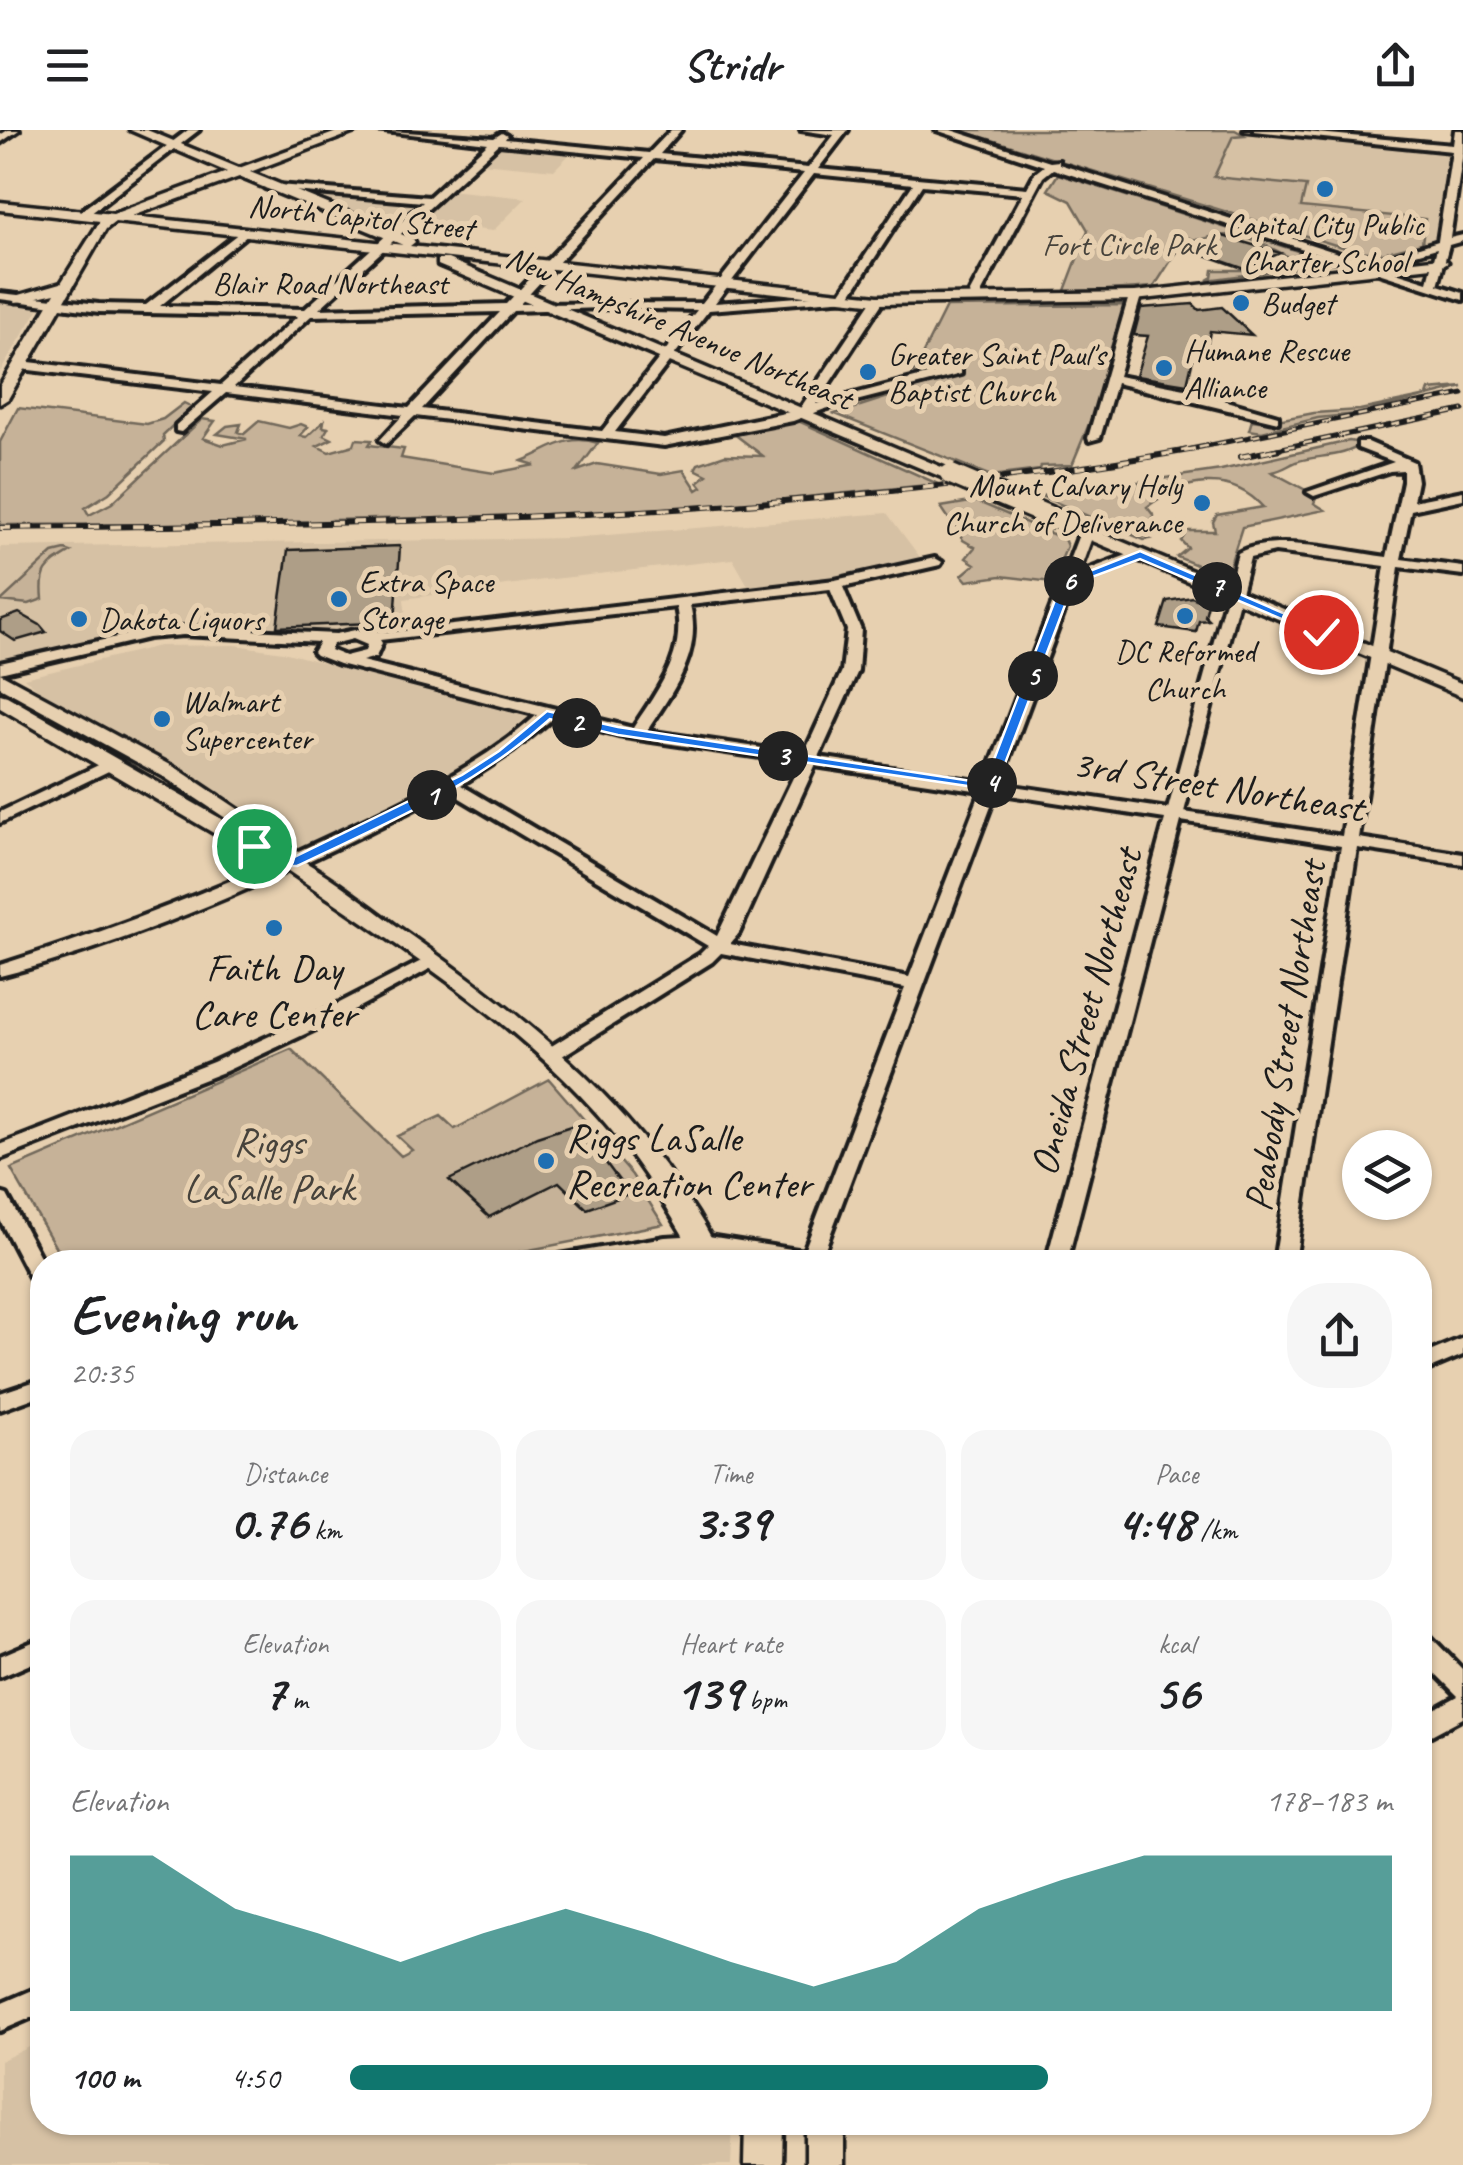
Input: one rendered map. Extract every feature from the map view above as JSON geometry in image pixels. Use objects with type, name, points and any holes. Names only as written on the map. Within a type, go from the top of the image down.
[{"type":"main road","points":[[136,130],[426,252]]},
{"type":"main road","points":[[1,401],[101,227],[112,218],[354,130]]},
{"type":"main road","points":[[297,198],[322,222],[325,232],[321,240]]},
{"type":"main road","points":[[0,206],[112,218]]},
{"type":"main road","points":[[31,209],[86,212],[112,218]]},
{"type":"main road","name":"North Capitol Street","points":[[112,218],[878,300],[1135,296],[1460,260]]},
{"type":"main road","name":"New Hampshire Avenue Northeast","points":[[426,252],[1463,692]]},
{"type":"main road","points":[[491,259],[506,286]]},
{"type":"main road","points":[[8,297],[66,286]]},
{"type":"main road","points":[[0,678],[233,811],[284,850],[292,864]]},
{"type":"main road","points":[[0,700],[271,857],[292,864],[431,961],[552,1054],[626,1130],[705,1250]]},
{"type":"main road","points":[[763,2165],[764,2135]]},
{"type":"main road","points":[[824,2135],[824,2165]]},
{"type":"street","points":[[0,140],[14,130]]},
{"type":"street","points":[[86,212],[194,130]]},
{"type":"street","points":[[381,130],[1031,192]]},
{"type":"street","points":[[182,428],[509,130]]},
{"type":"street","points":[[386,440],[676,130]]},
{"type":"street","points":[[806,130],[841,132]]},
{"type":"street","points":[[941,130],[1463,294]]},
{"type":"street","points":[[950,130],[1052,164]]},
{"type":"street","points":[[1252,130],[1460,149]]},
{"type":"street","points":[[1433,284],[1460,149],[1460,130]]},
{"type":"street","points":[[605,436],[841,132]]},
{"type":"street","points":[[976,300],[976,292],[1043,169],[1052,164]]},
{"type":"street","points":[[844,296],[919,182]]},
{"type":"street","points":[[269,186],[431,200]]},
{"type":"street","points":[[148,310],[244,232]]},
{"type":"street","points":[[1382,268],[1463,238]]},
{"type":"street","name":"Blair Road Northeast","points":[[8,297],[148,310],[307,313],[705,307],[844,296]]},
{"type":"street","points":[[1094,438],[1135,296]]},
{"type":"street","points":[[804,412],[878,300]]},
{"type":"street","points":[[21,365],[677,442],[768,420],[793,418],[957,372]]},
{"type":"street","points":[[1111,378],[1181,392],[1273,419]]},
{"type":"street","points":[[1363,446],[1409,465]]},
{"type":"street","points":[[1314,492],[1388,467],[1409,465]]},
{"type":"street","name":"Peabody Street Northeast","points":[[1287,1250],[1393,562],[1410,481],[1409,465]]},
{"type":"street","points":[[1404,507],[1463,496]]},
{"type":"street","points":[[820,1250],[1087,532]]},
{"type":"street","name":"Oneida Street Northeast","points":[[1059,1250],[1242,558],[1249,551],[1275,548],[1393,562]]},
{"type":"street","points":[[1068,582],[1140,554]]},
{"type":"street","points":[[0,668],[148,634],[197,631],[333,638],[393,636],[835,584],[935,562]]},
{"type":"street","points":[[1393,562],[1463,572]]},
{"type":"street","points":[[552,1054],[720,946],[730,932],[848,678],[854,653],[853,622],[835,584]]},
{"type":"street","points":[[638,734],[685,654],[689,626],[682,602]]},
{"type":"street","points":[[362,635],[374,656],[393,636]]},
{"type":"street","points":[[0,678],[131,645],[180,638],[294,642],[321,652],[322,644],[333,638]]},
{"type":"street","name":"3rd Street Northeast","points":[[321,652],[329,659],[344,662],[374,656],[547,715],[638,734],[1463,859]]},
{"type":"street","points":[[0,971],[194,905],[292,864],[451,786],[504,754],[547,715]]},
{"type":"street","points":[[0,818],[111,764]]},
{"type":"street","points":[[451,786],[720,946],[744,954],[916,984]]},
{"type":"street","points":[[0,1152],[126,1106],[260,1049],[431,961]]},
{"type":"street","points":[[0,1200],[30,1257]]},
{"type":"street","points":[[630,1250],[665,1244],[696,1250]]},
{"type":"street","points":[[1432,1360],[1463,1346]]},
{"type":"street","points":[[0,1402],[30,1391]]},
{"type":"street","points":[[0,1667],[30,1653]]},
{"type":"street","points":[[1432,1655],[1463,1687]]},
{"type":"street","points":[[1432,1723],[1463,1705]]},
{"type":"street","points":[[0,2018],[30,2004]]},
{"type":"shaded area","name":"Capital City Public Charter School","points":[[1235,132],[1452,151],[1437,241],[1371,258],[1196,205]]},
{"type":"shaded area","points":[[500,144],[573,151],[554,170],[481,163]]},
{"type":"shaded area","points":[[302,190],[416,201],[387,226]]},
{"type":"shaded area","points":[[449,190],[526,198],[493,231],[416,222]]},
{"type":"shaded area","points":[[0,302],[39,308],[0,372]]},
{"type":"shaded area","points":[[887,513],[922,560],[847,576],[750,589],[733,559],[544,580],[404,599],[407,628],[144,631],[0,663],[0,547],[570,538]]},
{"type":"shaded area","points":[[235,645],[283,652],[527,717],[480,756],[302,848],[49,698],[24,678],[159,646]]},
{"type":"shaded area","points":[[30,2047],[30,2135],[732,2135],[731,2165],[0,2165],[0,2061]]},
{"type":"green space","points":[[959,130],[1235,130],[1244,135],[1233,136],[1214,177],[1306,186],[1301,207],[1425,219],[1422,243],[1383,253],[1355,251]]},
{"type":"green space","name":"Fort Circle Park","points":[[1058,174],[1335,263],[1207,280],[1213,270],[1249,270],[1296,262],[1270,247],[1238,236],[1198,240],[1186,237],[1154,287],[1064,293],[1088,230],[1071,201],[1048,190]]},
{"type":"green space","name":"Fort Circle Park","points":[[1128,305],[1101,395],[1072,465],[1041,466],[1040,470],[991,476],[835,414],[935,382],[913,373],[946,307]]},
{"type":"green space","points":[[1463,387],[1357,414],[1318,418],[1262,432],[1249,430],[1252,420],[1267,422],[1360,410],[1427,396],[1429,390]]},
{"type":"green space","points":[[184,403],[192,407],[163,435],[164,441],[109,493],[85,508],[89,515],[112,503],[202,419],[215,421],[203,438],[223,445],[247,439],[217,434],[227,426],[241,424],[238,432],[244,434],[259,421],[289,428],[301,424],[308,427],[300,436],[307,437],[324,421],[323,427],[328,428],[324,435],[332,439],[317,446],[329,452],[354,445],[356,439],[372,440],[369,445],[404,449],[401,458],[494,473],[535,465],[522,461],[559,444],[587,440],[598,443],[577,471],[597,464],[661,474],[684,470],[697,490],[702,487],[698,482],[707,475],[695,469],[698,464],[725,455],[763,456],[733,433],[794,419],[938,484],[727,505],[411,521],[423,518],[332,523],[0,525],[0,442],[18,408],[147,424],[163,419]]},
{"type":"green space","points":[[1349,441],[1362,443],[1347,452],[1296,462],[1272,472],[1317,496],[1314,503],[1325,510],[1242,527],[1226,577],[1177,557],[1188,548],[1181,541],[1187,531],[1215,531],[1213,522],[1217,515],[1263,507],[1236,488],[1206,483],[1161,497],[1147,507],[1154,516],[1144,536],[1150,539],[1144,540],[1041,496],[1221,470]]},
{"type":"green space","points":[[976,501],[1064,539],[1067,546],[1052,582],[1001,576],[967,581],[962,575],[975,564],[966,558],[975,547],[963,540],[941,507]]},
{"type":"green space","points":[[71,552],[44,575],[43,599],[29,604],[1,601],[53,553]]},
{"type":"green space","name":"Riggs LaSalle Park","points":[[291,1049],[401,1156],[412,1150],[397,1136],[441,1116],[455,1129],[549,1079],[632,1175],[663,1224],[529,1250],[57,1250],[11,1169]]},
{"type":"building","points":[[1223,236],[1280,253],[1245,269],[1191,250]]},
{"type":"building","points":[[1193,304],[1199,310],[1222,307],[1252,335],[1210,331],[1208,342],[1197,341],[1187,384],[1136,376],[1148,336],[1134,335],[1141,308]]},
{"type":"building","name":"Extra Space Storage","points":[[400,546],[395,622],[277,627],[288,550]]},
{"type":"building","name":"DC Reformed Church","points":[[1192,597],[1208,604],[1205,616],[1209,620],[1199,621],[1196,632],[1159,627],[1167,601]]},
{"type":"building","points":[[19,613],[46,632],[15,641],[0,631],[0,620]]},
{"type":"building","name":"Riggs LaSalle Recreation Center","points":[[577,1124],[629,1194],[587,1209],[559,1182],[489,1217],[449,1180],[537,1137]]},
{"type":"railway","points":[[1181,451],[1463,394]]},
{"type":"railway","points":[[1268,451],[1463,410]]},
{"type":"railway","points":[[0,528],[450,520],[747,504],[1045,473],[1195,449]]},
{"type":"railway","points":[[1240,457],[1280,449]]},
{"type":"place","name":"Capital City Public Charter School","points":[[1325,189]]},
{"type":"place","name":"Budget","points":[[1241,303]]},
{"type":"place","name":"Humane Rescue Alliance","points":[[1164,368]]},
{"type":"place","name":"Greater Saint Paul's Baptist Church","points":[[868,372]]},
{"type":"place","name":"Mount Calvary Holy Church of Deliverance","points":[[1202,503]]},
{"type":"place","name":"Extra Space Storage","points":[[339,599]]},
{"type":"place","name":"DC Reformed Church","points":[[1185,616]]},
{"type":"place","name":"Dakota Liquors","points":[[79,619]]},
{"type":"place","name":"Walmart Supercenter","points":[[162,719]]},
{"type":"place","name":"Faith Day Care Center","points":[[274,928]]},
{"type":"place","name":"Riggs LaSalle Recreation Center","points":[[546,1161]]},
{"type":"route","points":[[254,846],[292,864],[467,778],[504,754],[547,715],[618,731],[990,788],[1068,582],[1140,554],[1321,632]]}]
